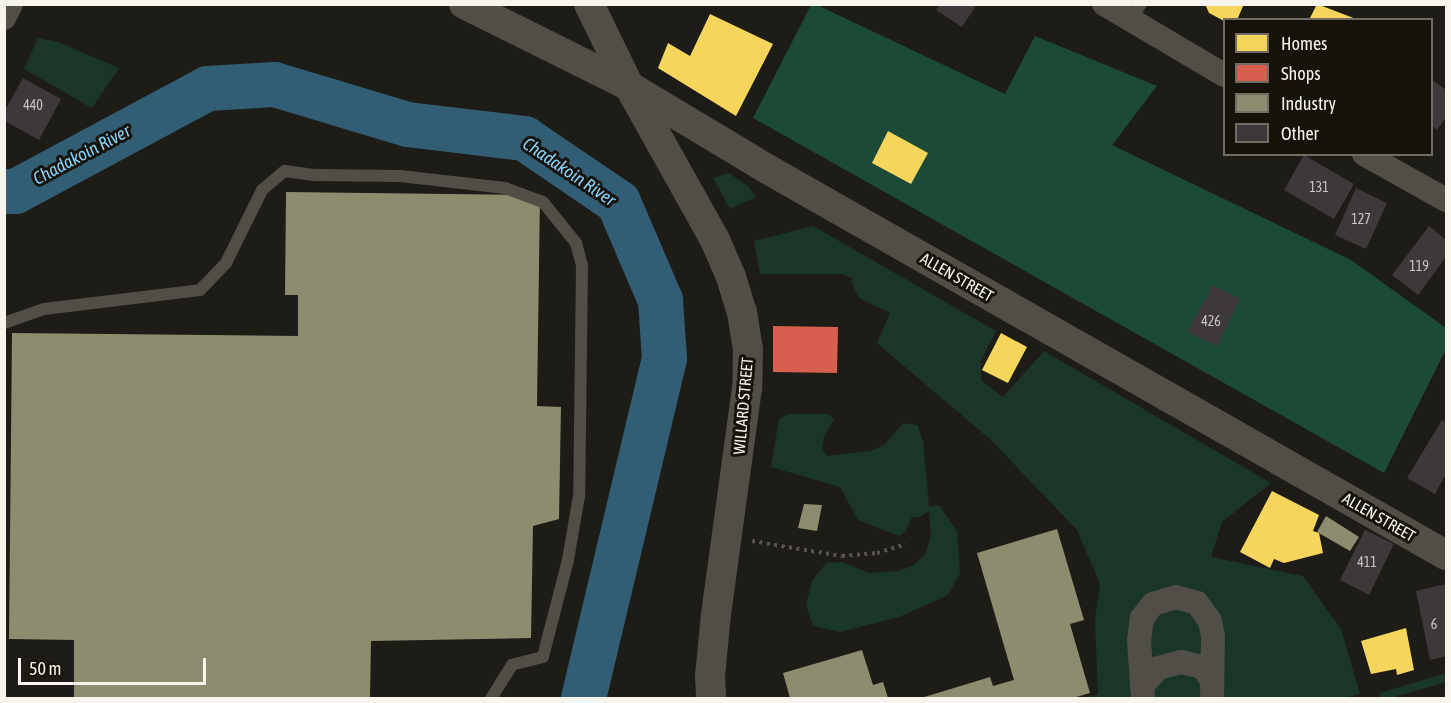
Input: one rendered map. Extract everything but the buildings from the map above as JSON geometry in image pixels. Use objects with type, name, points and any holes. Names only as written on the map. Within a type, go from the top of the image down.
[{"type":"street","points":[[4,18],[11,4]]},
{"type":"street","name":"ALLEN STREET","points":[[464,4],[629,86],[769,170],[1446,555]]},
{"type":"street","name":"WILLARD STREET","points":[[589,4],[629,86],[715,240],[731,277],[742,312],[748,349],[747,388],[715,624],[710,676],[711,699]]},
{"type":"street","points":[[1104,4],[1136,12],[1223,74]]},
{"type":"street","points":[[1368,156],[1446,200]]},
{"type":"street","points":[[1143,692],[1139,641],[1142,618],[1153,604],[1176,597],[1197,603],[1210,621],[1213,637],[1212,690]]},
{"type":"street","points":[[1143,692],[1158,668],[1181,662],[1203,667],[1212,690]]},
{"type":"lane","points":[[4,323],[44,309],[200,290],[226,263],[262,190],[285,171],[400,176],[505,188],[543,202],[576,243],[582,265],[579,496],[568,560],[543,657],[512,665],[491,699]]},
{"type":"path","points":[[727,536],[842,556],[877,553],[906,544]]},
{"type":"green space","points":[[811,5],[817,5],[1005,94],[1035,36],[1157,86],[1112,145],[1351,260],[1446,328],[1446,349],[1384,473],[753,118]]},
{"type":"green space","points":[[38,38],[58,42],[119,68],[92,108],[24,69]]},
{"type":"green space","points":[[729,173],[748,186],[756,197],[730,209],[713,178]]},
{"type":"green space","points":[[813,226],[996,331],[981,360],[981,380],[1003,397],[1044,351],[1271,483],[1222,522],[1211,557],[1303,576],[1341,629],[1360,694],[1344,698],[1083,698],[1098,694],[1095,620],[1100,584],[1077,530],[992,441],[877,343],[890,313],[859,298],[851,281],[853,278],[841,274],[760,274],[754,241]]},
{"type":"green space","points":[[788,414],[828,414],[834,419],[824,436],[822,448],[827,456],[870,451],[884,445],[903,423],[917,425],[923,441],[929,507],[939,505],[957,531],[960,573],[948,595],[899,617],[840,632],[813,626],[806,605],[812,581],[826,563],[842,562],[869,573],[898,571],[912,566],[925,555],[931,535],[929,511],[920,517],[912,517],[905,532],[899,536],[858,520],[840,487],[771,467],[779,419]]},
{"type":"green space","points":[[1446,673],[1446,682],[1390,698],[1381,698],[1380,693]]},
{"type":"waterway","name":"Chadakoin River","points":[[4,191],[15,191],[207,88],[274,84],[407,124],[524,138],[618,202],[660,300],[664,358],[583,698]]}]
